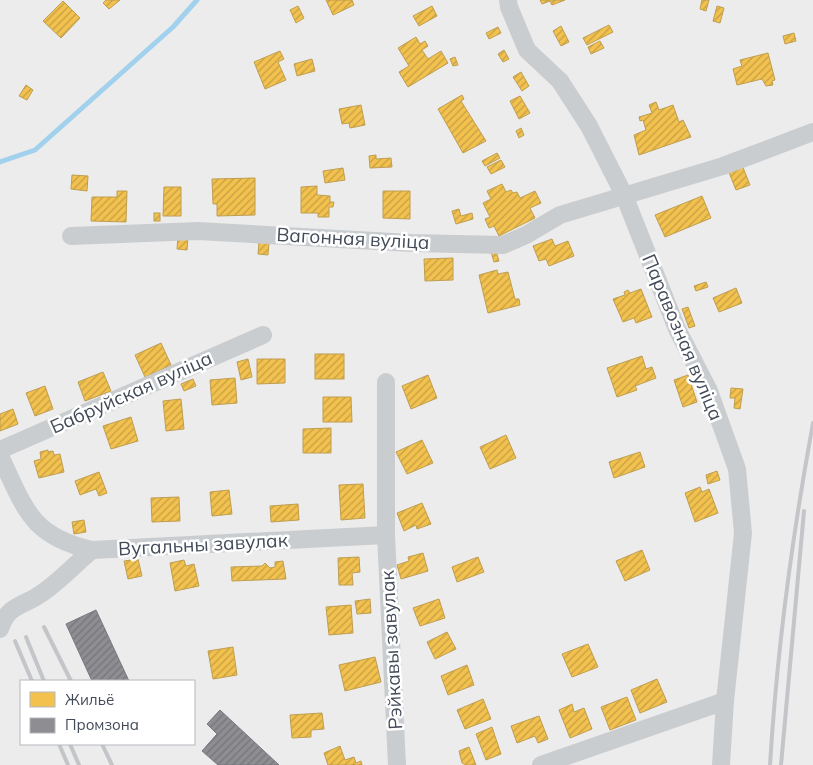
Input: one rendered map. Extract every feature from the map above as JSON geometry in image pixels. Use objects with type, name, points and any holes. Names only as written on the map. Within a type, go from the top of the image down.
[{"type":"street","name":"Паравозная вуліца","points":[[508,3],[527,50],[560,80],[589,126],[624,194],[677,329],[709,391],[737,469],[743,533],[725,701],[721,765]]},
{"type":"street","name":"Вагонная вуліца","points":[[71,236],[198,230],[411,242],[504,245],[560,215],[624,194],[723,166],[813,132]]},
{"type":"street","name":"Бабруйская вуліца","points":[[0,450],[263,335]]},
{"type":"street","points":[[386,382],[386,535]]},
{"type":"street","name":"Вугальны завулак","points":[[0,456],[30,516],[52,535],[68,544],[92,550],[386,535]]},
{"type":"street","name":"Рэйкавы завулак","points":[[386,535],[397,765]]},
{"type":"street","points":[[0,629],[4,618],[21,603],[39,596],[92,550]]},
{"type":"street","points":[[541,765],[725,701]]},
{"type":"building: Жильё","points":[[106,0],[120,0],[109,9],[103,3]]},
{"type":"building: Жильё","points":[[326,0],[352,0],[354,5],[333,15]]},
{"type":"building: Жильё","points":[[540,0],[565,0],[552,5],[550,1],[542,4]]},
{"type":"building: Жильё","points":[[702,0],[709,0],[706,11],[700,9]]},
{"type":"building: Жильё","points":[[63,1],[80,18],[61,38],[43,21]]},
{"type":"building: Жильё","points":[[298,6],[304,18],[296,23],[290,10]]},
{"type":"building: Жильё","points":[[432,6],[437,16],[419,26],[413,16]]},
{"type":"building: Жильё","points":[[717,6],[724,8],[720,23],[713,21]]},
{"type":"building: Жильё","points":[[609,25],[613,32],[587,45],[583,38]]},
{"type":"building: Жильё","points":[[561,26],[569,42],[561,46],[553,31]]},
{"type":"building: Жильё","points":[[498,27],[501,33],[489,39],[486,33]]},
{"type":"building: Жильё","points":[[794,33],[796,41],[785,44],[783,36]]},
{"type":"building: Жильё","points":[[416,37],[420,44],[425,41],[428,46],[422,50],[428,59],[441,51],[448,63],[408,87],[399,72],[409,66],[398,48]]},
{"type":"building: Жильё","points":[[600,41],[604,48],[591,54],[588,47]]},
{"type":"building: Жильё","points":[[504,50],[509,59],[503,62],[498,54]]},
{"type":"building: Жильё","points":[[280,51],[284,59],[278,62],[286,80],[265,89],[254,62]]},
{"type":"building: Жильё","points":[[768,53],[775,80],[772,81],[773,85],[766,86],[762,79],[737,85],[733,69],[742,66],[740,60]]},
{"type":"building: Жильё","points":[[455,57],[458,65],[453,66],[450,59]]},
{"type":"building: Жильё","points":[[312,59],[315,71],[297,76],[294,64]]},
{"type":"building: Жильё","points":[[521,72],[529,86],[522,91],[513,77]]},
{"type":"building: Жильё","points":[[26,85],[33,90],[27,100],[19,96]]},
{"type":"building: Жильё","points":[[462,95],[464,99],[461,101],[486,141],[463,153],[438,109]]},
{"type":"building: Жильё","points":[[520,96],[530,113],[519,119],[510,101]]},
{"type":"building: Жильё","points":[[656,102],[659,110],[673,105],[679,122],[683,120],[691,137],[639,155],[634,135],[646,130],[643,120],[640,121],[639,117],[652,113],[649,105]]},
{"type":"building: Жильё","points":[[361,105],[365,125],[350,128],[349,123],[342,124],[339,109]]},
{"type":"building: Жильё","points":[[521,128],[524,135],[519,138],[516,131]]},
{"type":"building: Жильё","points":[[497,153],[500,158],[485,166],[482,161]]},
{"type":"building: Жильё","points":[[376,155],[376,159],[391,158],[392,167],[370,168],[369,156]]},
{"type":"building: Жильё","points":[[501,160],[505,167],[491,174],[487,167]]},
{"type":"building: Жильё","points":[[742,165],[750,185],[736,190],[728,170]]},
{"type":"building: Жильё","points":[[343,168],[345,180],[325,183],[323,171]]},
{"type":"building: Жильё","points":[[72,175],[88,176],[87,191],[71,189]]},
{"type":"building: Жильё","points":[[255,178],[255,215],[217,216],[217,204],[213,204],[212,179]]},
{"type":"building: Жильё","points":[[502,184],[506,192],[511,190],[513,193],[517,192],[520,198],[535,191],[541,203],[530,208],[535,218],[499,236],[494,226],[489,228],[485,219],[490,217],[483,203],[491,199],[487,191]]},
{"type":"building: Жильё","points":[[317,186],[317,195],[330,196],[330,202],[334,202],[333,207],[329,207],[329,217],[318,217],[318,213],[301,213],[301,187]]},
{"type":"building: Жильё","points":[[164,187],[181,187],[181,216],[163,216]]},
{"type":"building: Жильё","points":[[117,191],[127,191],[126,222],[91,221],[92,197],[117,197]]},
{"type":"building: Жильё","points":[[383,191],[410,191],[410,219],[383,218]]},
{"type":"building: Жильё","points":[[702,196],[711,218],[665,237],[655,215]]},
{"type":"building: Жильё","points":[[459,209],[461,216],[472,213],[473,219],[456,224],[452,211]]},
{"type":"building: Жильё","points":[[154,213],[160,213],[160,221],[154,221]]},
{"type":"building: Жильё","points":[[178,236],[188,237],[187,250],[177,249]]},
{"type":"building: Жильё","points":[[552,239],[555,246],[568,241],[574,256],[549,266],[546,259],[539,261],[533,246]]},
{"type":"building: Жильё","points":[[259,242],[269,242],[268,255],[258,254]]},
{"type":"building: Жильё","points":[[496,251],[499,261],[494,262],[491,252]]},
{"type":"building: Жильё","points":[[453,258],[453,280],[425,281],[424,259]]},
{"type":"building: Жильё","points":[[497,270],[498,274],[508,272],[515,299],[519,299],[520,305],[488,313],[479,275]]},
{"type":"building: Жильё","points":[[706,282],[708,287],[696,291],[694,286]]},
{"type":"building: Жильё","points":[[736,288],[742,303],[719,312],[713,298]]},
{"type":"building: Жильё","points":[[641,289],[652,317],[636,323],[634,318],[623,322],[613,299],[625,295],[624,292],[628,290],[630,293]]},
{"type":"building: Жильё","points":[[688,307],[695,326],[689,328],[682,309]]},
{"type":"building: Жильё","points":[[161,343],[171,365],[145,377],[135,355]]},
{"type":"building: Жильё","points":[[315,354],[344,354],[344,379],[315,379]]},
{"type":"building: Жильё","points":[[642,356],[646,369],[652,367],[656,378],[635,386],[637,390],[617,397],[607,368]]},
{"type":"building: Жильё","points":[[248,359],[252,377],[241,380],[237,362]]},
{"type":"building: Жильё","points":[[257,359],[285,359],[285,383],[257,384]]},
{"type":"building: Жильё","points":[[103,372],[111,391],[85,401],[78,382]]},
{"type":"building: Жильё","points":[[428,375],[437,398],[411,409],[402,386]]},
{"type":"building: Жильё","points":[[688,375],[697,402],[683,407],[674,380]]},
{"type":"building: Жильё","points":[[235,378],[237,403],[212,405],[210,380]]},
{"type":"building: Жильё","points":[[193,379],[196,386],[184,391],[181,384]]},
{"type":"building: Жильё","points":[[45,386],[53,409],[35,416],[26,393]]},
{"type":"building: Жильё","points":[[731,388],[743,389],[740,409],[734,408],[735,398],[730,398]]},
{"type":"building: Жильё","points":[[323,397],[351,397],[352,422],[323,422]]},
{"type":"building: Жильё","points":[[181,399],[184,429],[166,431],[163,401]]},
{"type":"building: Жильё","points":[[13,409],[18,424],[0,431],[0,414]]},
{"type":"building: Жильё","points":[[131,417],[138,441],[111,449],[103,426]]},
{"type":"building: Жильё","points":[[331,428],[331,453],[303,453],[303,429]]},
{"type":"building: Жильё","points":[[506,435],[516,458],[490,469],[480,447]]},
{"type":"building: Жильё","points":[[422,440],[433,463],[407,474],[396,452]]},
{"type":"building: Жильё","points":[[48,450],[48,452],[53,451],[54,455],[60,454],[64,472],[39,478],[34,461],[41,459],[40,452]]},
{"type":"building: Жильё","points":[[640,452],[645,467],[614,478],[609,462]]},
{"type":"building: Жильё","points":[[717,471],[720,480],[708,484],[706,475]]},
{"type":"building: Жильё","points":[[99,472],[107,493],[99,496],[96,489],[80,495],[75,481]]},
{"type":"building: Жильё","points":[[363,484],[365,518],[341,520],[339,485]]},
{"type":"building: Жильё","points":[[700,487],[702,492],[709,489],[718,513],[695,522],[685,493]]},
{"type":"building: Жильё","points":[[229,490],[232,514],[212,516],[210,492]]},
{"type":"building: Жильё","points":[[179,497],[180,521],[152,522],[151,498]]},
{"type":"building: Жильё","points":[[422,503],[431,524],[417,529],[416,525],[404,531],[397,513]]},
{"type":"building: Жильё","points":[[298,504],[299,520],[271,522],[270,506]]},
{"type":"building: Жильё","points":[[84,520],[86,532],[74,534],[72,522]]},
{"type":"building: Жильё","points":[[642,550],[650,570],[625,581],[616,561]]},
{"type":"building: Жильё","points":[[423,553],[428,571],[401,579],[397,565],[409,561],[408,557]]},
{"type":"building: Жильё","points":[[359,557],[360,572],[352,573],[353,585],[339,585],[338,558]]},
{"type":"building: Жильё","points":[[478,557],[484,572],[457,582],[452,567]]},
{"type":"building: Жильё","points":[[138,559],[142,576],[128,579],[124,561]]},
{"type":"building: Жильё","points":[[184,560],[186,566],[194,564],[199,586],[175,591],[170,563]]},
{"type":"building: Жильё","points":[[283,561],[286,579],[232,581],[231,567],[262,566],[265,563],[270,568],[275,567],[275,562]]},
{"type":"building: Жильё","points":[[370,599],[371,613],[357,614],[355,601]]},
{"type":"building: Жильё","points":[[439,599],[445,618],[420,626],[413,608]]},
{"type":"building: Жильё","points":[[351,605],[353,633],[329,635],[326,607]]},
{"type":"building: Жильё","points":[[447,632],[456,649],[435,659],[427,642]]},
{"type":"building: Жильё","points":[[588,644],[598,667],[572,677],[562,654]]},
{"type":"building: Жильё","points":[[233,647],[237,675],[213,679],[208,651]]},
{"type":"building: Жильё","points":[[375,657],[381,682],[345,691],[339,665]]},
{"type":"building: Жильё","points":[[467,665],[474,685],[448,695],[441,676]]},
{"type":"building: Жильё","points":[[657,679],[667,702],[640,713],[631,690]]},
{"type":"building: Жильё","points":[[627,697],[636,720],[610,730],[601,707]]},
{"type":"building: Жильё","points":[[483,699],[491,719],[465,729],[457,710]]},
{"type":"building: Жильё","points":[[572,704],[574,712],[584,708],[592,729],[570,738],[559,710]]},
{"type":"building: Жильё","points":[[322,713],[324,729],[311,730],[311,737],[292,738],[290,715]]},
{"type":"building: Жильё","points":[[539,716],[548,739],[538,743],[535,736],[517,743],[511,726]]},
{"type":"building: Жильё","points":[[492,727],[501,754],[486,760],[476,734]]},
{"type":"building: Жильё","points":[[340,746],[345,760],[354,757],[356,763],[361,761],[362,765],[328,765],[324,753]]},
{"type":"building: Жильё","points":[[469,747],[476,765],[462,763],[459,751]]},
{"type":"building: Промзона","points":[[96,610],[129,680],[92,680],[66,624]]},
{"type":"building: Промзона","points":[[220,710],[279,765],[218,765],[202,751],[217,734],[207,724]]},
{"type":"waterway","points":[[0,162],[35,150],[173,27],[197,0]]},
{"type":"railway","points":[[770,765],[786,594],[798,508],[813,423]]},
{"type":"railway","points":[[781,765],[804,511]]},
{"type":"railway","points":[[44,627],[70,680]]},
{"type":"railway","points":[[26,637],[44,680]]},
{"type":"railway","points":[[15,641],[32,680]]},
{"type":"railway","points":[[59,745],[68,765]]},
{"type":"railway","points":[[70,745],[79,765]]},
{"type":"railway","points":[[102,745],[112,765]]}]
